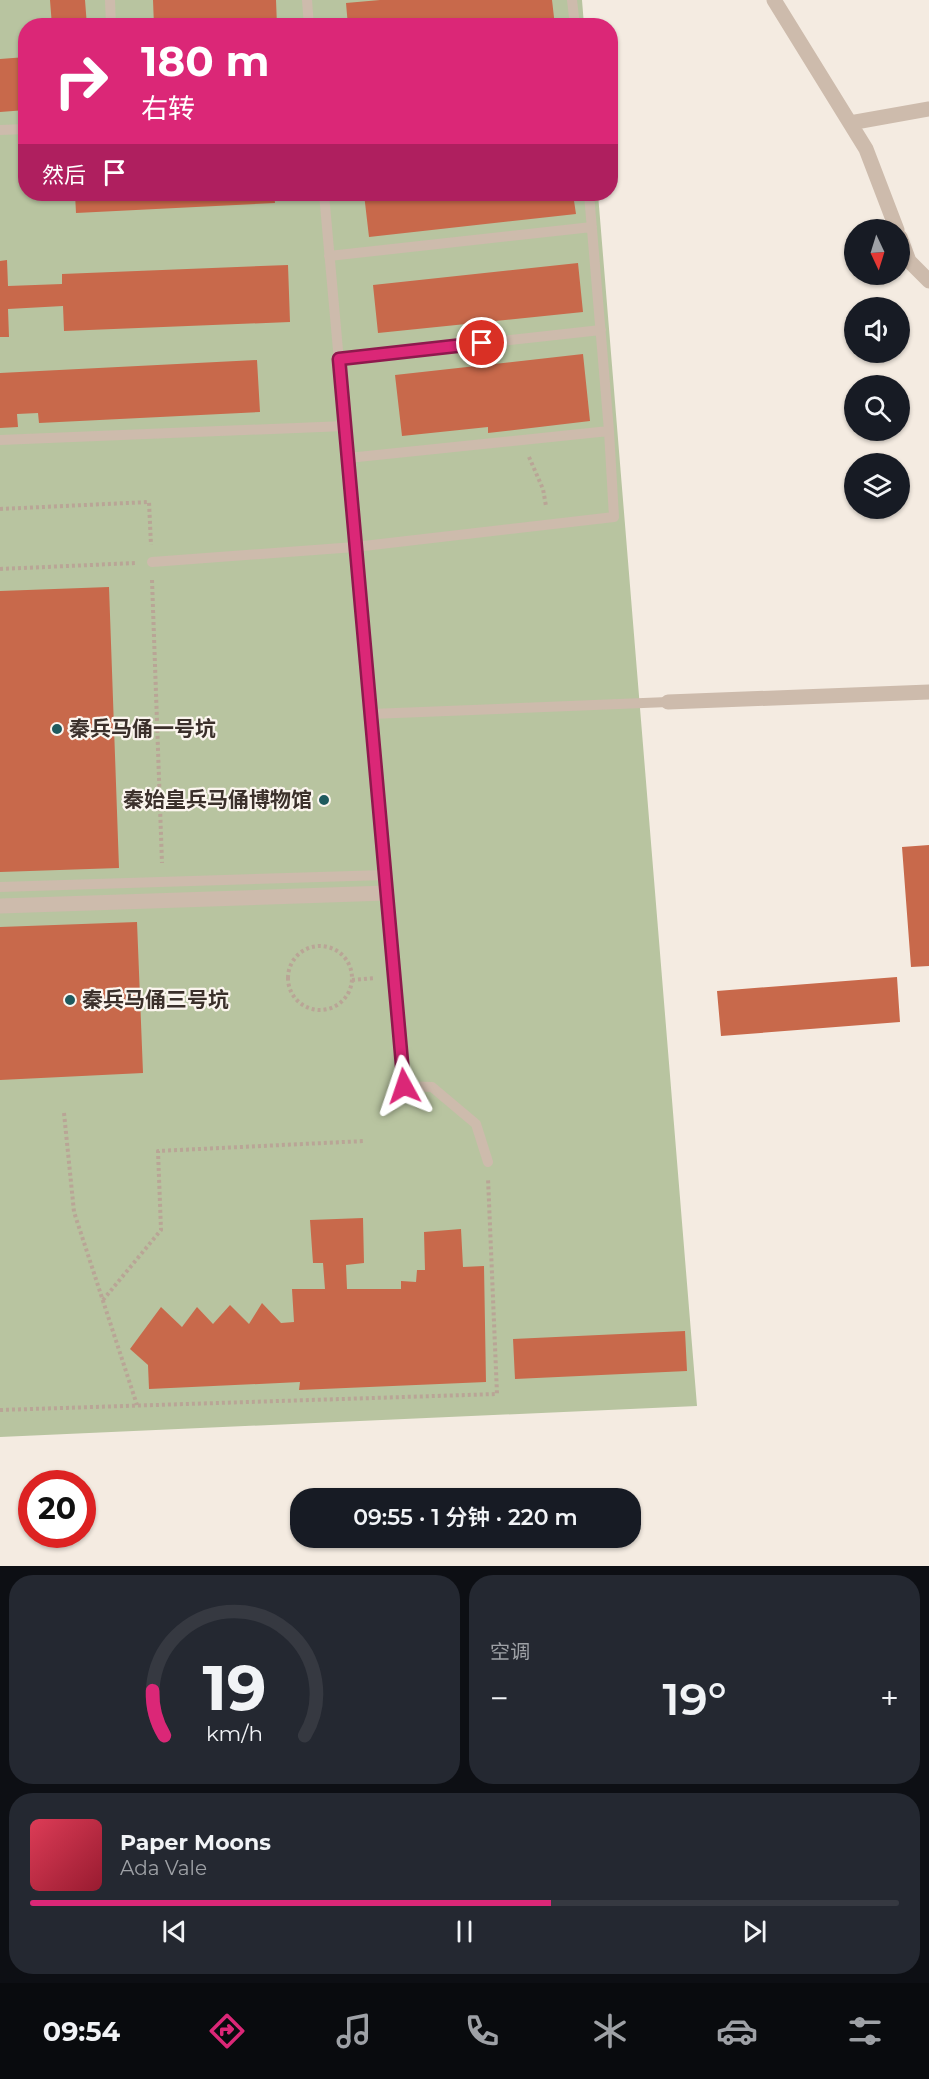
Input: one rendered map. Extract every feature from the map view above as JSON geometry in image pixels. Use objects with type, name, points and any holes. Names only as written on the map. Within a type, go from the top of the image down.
[{"type":"street","points":[[774,0],[866,150],[893,219]]},
{"type":"street","points":[[850,123],[929,109]]},
{"type":"street","points":[[910,262],[929,281]]},
{"type":"street","points":[[668,702],[929,692]]},
{"type":"street","points":[[0,906],[387,893]]},
{"type":"lane","points":[[110,0],[111,18]]},
{"type":"lane","points":[[307,0],[308,18]]},
{"type":"lane","points":[[572,0],[574,18]]},
{"type":"lane","points":[[0,130],[18,129]]},
{"type":"lane","points":[[325,201],[404,1086],[432,1087],[476,1124],[488,1162]]},
{"type":"lane","points":[[152,562],[355,547],[615,517],[590,201]]},
{"type":"lane","points":[[330,256],[592,227]]},
{"type":"lane","points":[[339,359],[601,330]]},
{"type":"lane","points":[[0,440],[345,426]]},
{"type":"lane","points":[[348,458],[609,431]]},
{"type":"lane","points":[[371,714],[668,702]]},
{"type":"lane","points":[[0,887],[385,875]]},
{"type":"path","points":[[522,440],[543,489],[549,525]]},
{"type":"path","points":[[0,509],[149,502],[163,882]]},
{"type":"path","points":[[0,569],[152,562]]},
{"type":"path","points":[[320,946],[339,952],[347,960],[351,969],[350,990],[336,1005],[316,1010],[298,1000],[292,992],[289,971],[293,961],[300,953],[320,946]]},
{"type":"path","points":[[64,1113],[74,1212],[137,1406]]},
{"type":"path","points":[[104,1300],[160,1230],[158,1151],[365,1141]]},
{"type":"path","points":[[0,1410],[497,1394],[488,1162]]},
{"type":"green space","name":"秦始皇兵马俑博物馆","points":[[0,0],[582,0],[583,18],[18,18],[18,201],[599,201],[697,1406],[0,1437]]},
{"type":"building","points":[[50,0],[85,0],[86,18],[51,18]]},
{"type":"building","points":[[153,0],[276,0],[277,18],[154,18]]},
{"type":"building","points":[[380,0],[552,0],[554,18],[347,18],[346,3]]},
{"type":"building","points":[[18,58],[18,111],[0,112],[0,59]]},
{"type":"building","points":[[75,201],[275,201],[275,203],[76,213]]},
{"type":"building","points":[[365,201],[574,201],[576,214],[369,237]]},
{"type":"building","points":[[7,260],[8,286],[62,284],[62,274],[288,265],[290,322],[64,331],[63,306],[8,309],[9,337],[0,337],[0,261]]},
{"type":"building","points":[[578,263],[583,312],[378,333],[373,285]]},
{"type":"building","points":[[583,354],[590,421],[488,433],[488,427],[402,436],[395,375]]},
{"type":"building","points":[[257,360],[260,412],[39,423],[38,413],[17,414],[18,427],[0,428],[0,373]]},
{"type":"building","name":"秦兵马俑一号坑","points":[[109,587],[119,868],[0,872],[0,591]]},
{"type":"building","points":[[929,845],[929,966],[911,967],[902,847]]},
{"type":"building","name":"秦兵马俑三号坑","points":[[137,922],[143,1073],[0,1080],[0,927]]},
{"type":"building","points":[[897,977],[900,1022],[721,1036],[717,991]]},
{"type":"building","points":[[363,1218],[364,1263],[346,1265],[347,1289],[401,1289],[401,1281],[416,1282],[417,1270],[425,1270],[424,1232],[461,1229],[463,1267],[484,1266],[486,1382],[299,1390],[300,1382],[149,1389],[148,1365],[130,1349],[161,1307],[182,1327],[197,1307],[213,1324],[230,1305],[249,1324],[262,1303],[281,1323],[294,1322],[292,1289],[325,1289],[323,1263],[313,1263],[310,1220]]},
{"type":"building","points":[[685,1331],[687,1371],[515,1379],[513,1339]]},
{"type":"place","name":"秦兵马俑一号坑","points":[[57,729]]},
{"type":"place","name":"秦始皇兵马俑博物馆","points":[[324,800]]},
{"type":"place","name":"秦兵马俑三号坑","points":[[70,1000]]},
{"type":"route","points":[[404,1086],[339,359],[482,343]]}]
